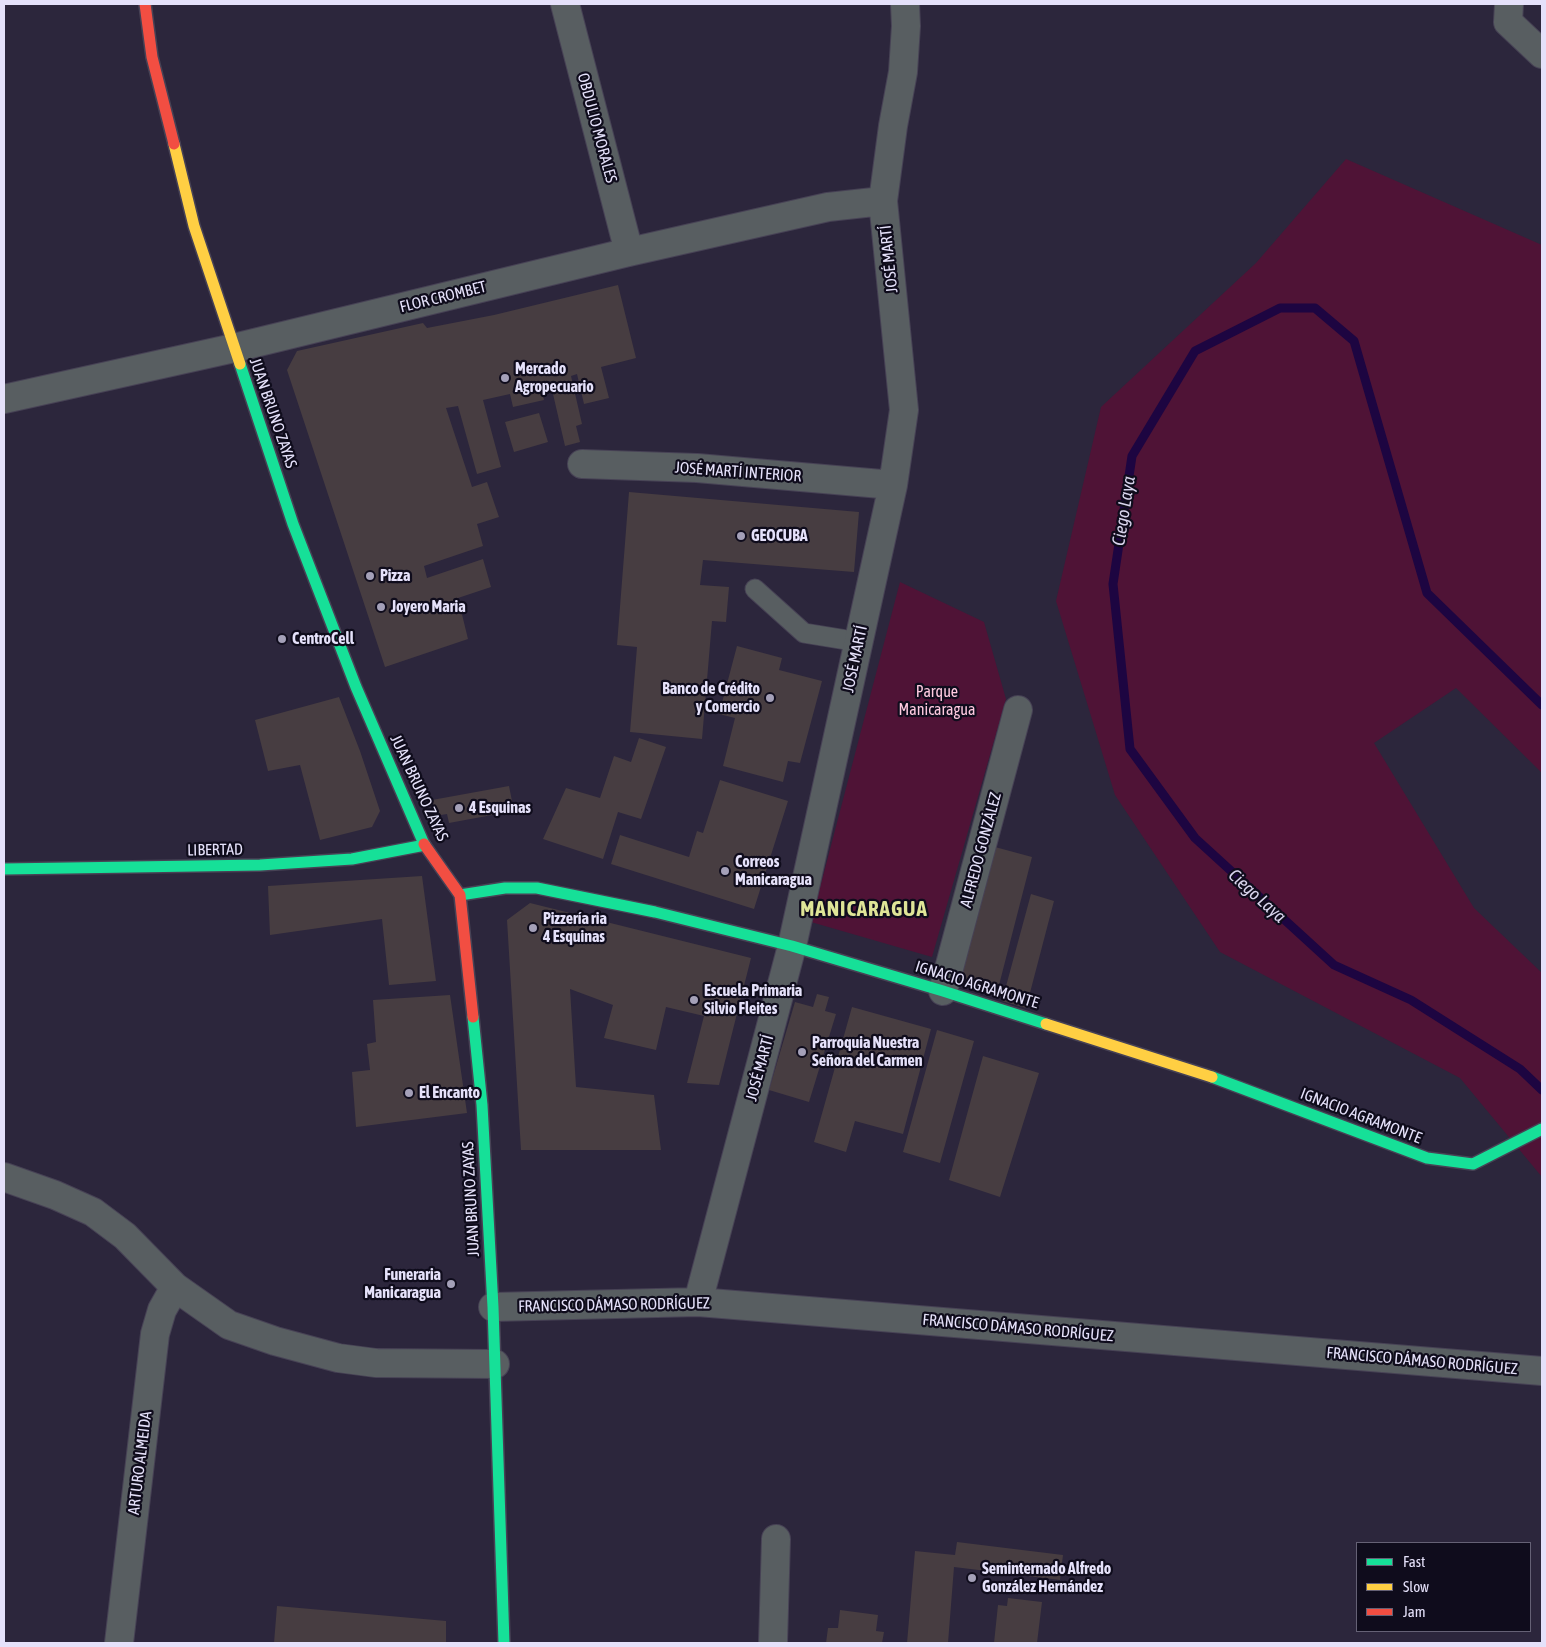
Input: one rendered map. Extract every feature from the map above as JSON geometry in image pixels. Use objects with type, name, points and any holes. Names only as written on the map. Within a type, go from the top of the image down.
[{"type":"main road","name":"JUAN BRUNO ZAYAS","points":[[144,4],[152,57],[194,226],[293,524],[345,660],[425,846],[460,895],[482,1105],[493,1307],[504,1643]]},
{"type":"main road","name":"LIBERTAD","points":[[4,869],[260,865],[352,858],[425,846]]},
{"type":"main road","name":"IGNACIO AGRAMONTE","points":[[460,895],[504,888],[537,888],[656,912],[792,946],[944,991],[1233,1084],[1426,1158],[1472,1164],[1542,1129]]},
{"type":"street","name":"OBDULIO MORALES","points":[[565,4],[629,252]]},
{"type":"street","name":"JOSÉ MARTÍ","points":[[698,1302],[792,946],[893,485],[904,410],[883,201],[893,126],[903,72],[906,26],[905,4]]},
{"type":"street","points":[[1509,4],[1508,22],[1542,54]]},
{"type":"street","name":"FLOR CROMBET","points":[[4,400],[234,348],[629,252],[828,207],[883,201]]},
{"type":"street","name":"JOSÉ MARTÍ INTERIOR","points":[[582,464],[697,468],[893,485]]},
{"type":"street","name":"ALFREDO GONZÁLEZ","points":[[944,991],[1018,710]]},
{"type":"street","points":[[4,1177],[55,1195],[93,1212],[125,1236],[175,1287],[229,1324],[275,1341],[338,1358],[376,1363],[495,1364]]},
{"type":"street","name":"ARTURO ALMEIDA","points":[[119,1643],[155,1334],[162,1310],[175,1287]]},
{"type":"street","name":"FRANCISCO DÁMASO RODRÍGUEZ","points":[[493,1307],[698,1302],[1542,1370]]},
{"type":"street","points":[[773,1643],[776,1539]]},
{"type":"lane","points":[[755,589],[804,633],[859,642]]},
{"type":"green space","points":[[1346,159],[1542,245],[1542,773],[1456,688],[1374,743],[1474,908],[1542,973],[1542,1177],[1460,1078],[1220,952],[1115,795],[1056,601],[1101,407],[1256,263]]},
{"type":"green space","name":"Parque Manicaragua","points":[[900,582],[984,622],[1006,699],[932,957],[811,922]]},
{"type":"building","points":[[618,285],[636,358],[601,367],[609,398],[584,404],[577,374],[571,376],[582,424],[576,426],[580,442],[565,446],[550,381],[540,383],[544,400],[513,407],[510,394],[483,400],[501,467],[477,474],[458,406],[446,408],[472,487],[487,482],[499,517],[477,524],[483,546],[424,566],[427,578],[483,559],[491,587],[458,598],[468,639],[385,667],[287,370],[297,351],[423,323],[427,328],[494,315]]},
{"type":"building","points":[[539,413],[548,442],[514,452],[505,422]]},
{"type":"building","points":[[629,492],[859,512],[854,572],[703,560],[700,585],[729,587],[726,622],[712,621],[702,739],[630,732],[637,647],[617,645]]},
{"type":"building","name":"Banco de Crédito y Comercio","points":[[737,646],[782,658],[779,670],[822,681],[800,763],[788,761],[783,782],[723,766],[735,718],[719,714]]},
{"type":"building","points":[[339,697],[380,811],[372,827],[320,840],[300,765],[268,771],[255,720]]},
{"type":"building","points":[[639,738],[666,747],[641,819],[618,812],[603,859],[543,839],[566,788],[600,798],[614,756],[631,762]]},
{"type":"building","points":[[720,780],[788,801],[754,909],[611,864],[620,835],[689,857],[697,831],[703,833]]},
{"type":"building","points":[[509,786],[514,811],[449,823],[447,814],[435,816],[432,800]]},
{"type":"building","points":[[995,847],[1032,857],[998,989],[965,979],[961,967]]},
{"type":"building","points":[[422,876],[436,981],[389,985],[382,919],[270,935],[268,886]]},
{"type":"building","points":[[1031,894],[1054,901],[1026,1008],[1002,1001]]},
{"type":"building","points":[[530,903],[751,958],[719,1085],[687,1083],[704,1016],[666,1007],[656,1050],[604,1038],[613,1005],[570,989],[576,1087],[654,1095],[661,1150],[521,1150],[507,920]]},
{"type":"building","name":"Parroquia Nuestra Señora del Carmen","points":[[817,994],[829,997],[825,1011],[836,1014],[809,1102],[769,1090],[795,1002],[813,1007]]},
{"type":"building","points":[[450,995],[467,1113],[356,1127],[352,1072],[370,1070],[367,1044],[376,1042],[373,1000]]},
{"type":"building","points":[[852,1007],[931,1029],[903,1134],[855,1121],[846,1152],[814,1142]]},
{"type":"building","points":[[937,1030],[974,1041],[940,1163],[903,1152]]},
{"type":"building","points":[[983,1056],[1039,1073],[1000,1197],[949,1180]]},
{"type":"building","points":[[957,1542],[1063,1555],[1060,1580],[954,1567],[948,1643],[907,1643],[915,1551],[955,1555]]},
{"type":"building","points":[[1008,1598],[1042,1602],[1037,1643],[994,1643],[998,1605],[1007,1606]]},
{"type":"building","points":[[277,1606],[446,1621],[446,1643],[274,1643]]},
{"type":"building","points":[[840,1610],[878,1615],[876,1631],[884,1632],[882,1643],[826,1643],[828,1628],[838,1628]]},
{"type":"waterway","name":"Ciego Laya","points":[[1542,705],[1427,593],[1354,341],[1315,308],[1280,308],[1195,351],[1132,456],[1113,584],[1130,749],[1195,838],[1334,965],[1411,1000],[1520,1069],[1542,1090]]},
{"type":"traffic: fast","points":[[240,364],[293,524],[356,687],[424,844]]},
{"type":"traffic: fast","points":[[4,869],[260,865],[352,859],[425,845]]},
{"type":"traffic: fast","points":[[460,895],[505,888],[537,888],[655,912],[792,946],[1046,1024]]},
{"type":"traffic: fast","points":[[473,1017],[482,1105],[493,1307],[504,1643]]},
{"type":"traffic: fast","points":[[1212,1077],[1427,1158],[1473,1164],[1542,1129]]},
{"type":"traffic: slow","points":[[174,144],[194,226],[240,364]]},
{"type":"traffic: slow","points":[[1046,1024],[1212,1077]]},
{"type":"traffic: jam","points":[[145,4],[152,57],[174,144]]},
{"type":"traffic: jam","points":[[424,844],[460,895],[473,1017]]},
{"type":"place","name":"Mercado Agropecuario","points":[[505,378]]},
{"type":"place","name":"GEOCUBA","points":[[741,536]]},
{"type":"place","name":"Pizza","points":[[370,576]]},
{"type":"place","name":"Joyero Maria","points":[[381,607]]},
{"type":"place","name":"CentroCell","points":[[282,639]]},
{"type":"place","name":"Banco de Crédito y Comercio","points":[[770,698]]},
{"type":"place","name":"4 Esquinas","points":[[459,808]]},
{"type":"place","name":"Correos Manicaragua","points":[[725,871]]},
{"type":"place","name":"Pizzería ria 4 Esquinas","points":[[533,928]]},
{"type":"place","name":"Escuela Primaria Silvio Fleites","points":[[694,1000]]},
{"type":"place","name":"Parroquia Nuestra Señora del Carmen","points":[[802,1052]]},
{"type":"place","name":"El Encanto","points":[[409,1093]]},
{"type":"place","name":"Funeraria Manicaragua","points":[[451,1284]]},
{"type":"place","name":"Seminternado Alfredo González Hernández","points":[[972,1578]]},
{"type":"district","name":"MANICARAGUA","points":[[864,909]]}]
